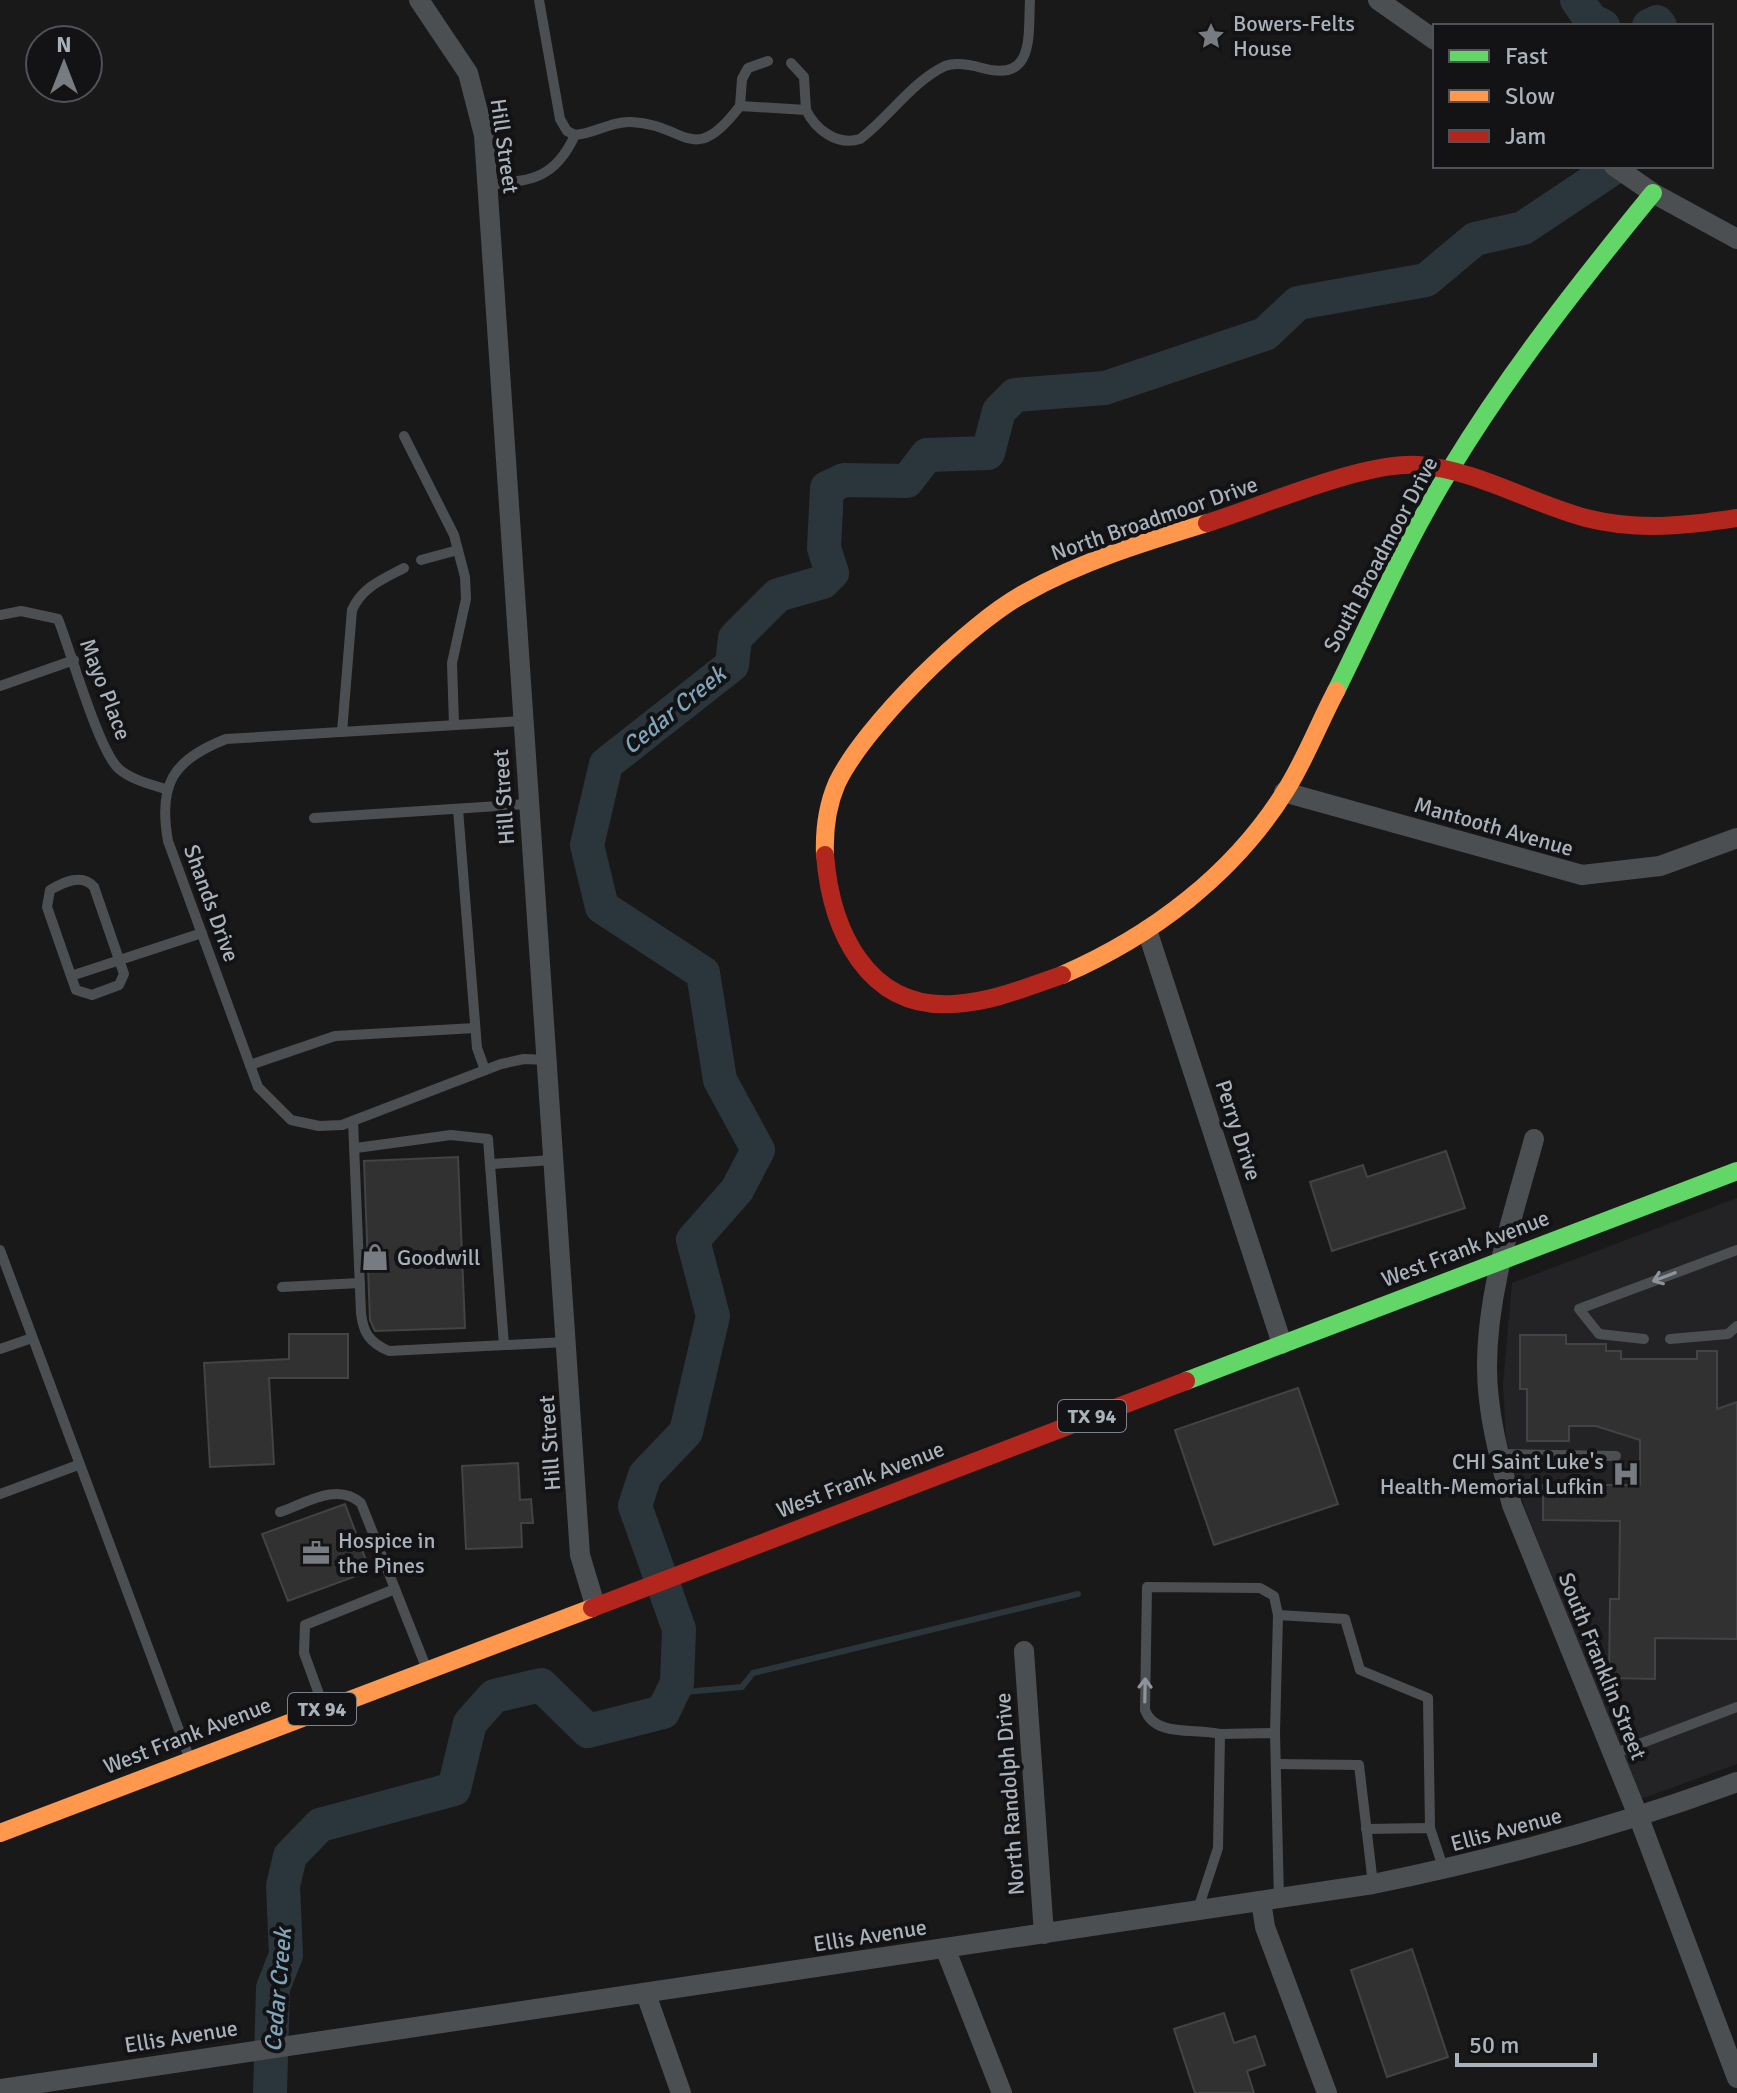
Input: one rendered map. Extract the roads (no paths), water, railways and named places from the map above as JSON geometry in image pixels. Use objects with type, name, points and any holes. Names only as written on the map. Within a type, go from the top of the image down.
[{"type":"street","name":"Hill Street","points":[[419,0],[468,73],[484,135],[580,1555],[595,1605]]},
{"type":"street","points":[[1378,0],[1433,39]]},
{"type":"street","points":[[1617,168],[1653,193],[1737,239]]},
{"type":"street","name":"South Broadmoor Drive","points":[[1147,930],[1206,888],[1284,792],[1449,472],[1578,283],[1653,193]]},
{"type":"street","name":"North Broadmoor Drive","points":[[1147,930],[1062,974],[1004,995],[966,1004],[932,1005],[914,1003],[897,995],[871,976],[833,911],[827,886],[827,807],[844,766],[926,674],[993,613],[1046,582],[1106,557],[1368,470],[1404,463],[1449,472],[1612,524],[1670,529],[1737,518]]},
{"type":"street","name":"Mantooth Avenue","points":[[1284,792],[1582,875],[1635,872],[1737,838]]},
{"type":"street","name":"Perry Drive","points":[[1147,930],[1282,1344]]},
{"type":"street","name":"South Franklin Street","points":[[1534,1139],[1501,1260],[1487,1367],[1498,1454],[1512,1505],[1639,1818],[1736,2075]]},
{"type":"street","name":"West Frank Avenue","points":[[0,1833],[1737,1171]]},
{"type":"street","name":"North Randolph Drive","points":[[1024,1651],[1044,1934]]},
{"type":"street","name":"Ellis Avenue","points":[[0,2089],[1373,1884],[1444,1870],[1639,1818],[1737,1782]]},
{"type":"street","points":[[1270,1900],[1265,1927],[1327,2093]]},
{"type":"street","points":[[945,1948],[1002,2093]]},
{"type":"street","points":[[646,1994],[681,2093]]},
{"type":"lane","points":[[539,0],[560,119],[567,131],[575,135],[634,122],[699,140],[716,134],[740,106],[742,79],[748,68],[768,61]]},
{"type":"lane","points":[[791,63],[804,77],[806,110],[817,128],[851,142],[871,131],[945,67],[953,64],[1010,70],[1026,55],[1030,0]]},
{"type":"lane","points":[[740,106],[806,110]]},
{"type":"lane","points":[[488,185],[539,177],[567,153],[575,135]]},
{"type":"lane","points":[[404,436],[441,507],[458,550],[466,599],[452,663],[454,725]]},
{"type":"lane","points":[[421,560],[458,550]]},
{"type":"lane","points":[[342,732],[352,610],[356,599],[371,585],[404,568]]},
{"type":"lane","name":"Mayo Place","points":[[0,615],[21,611],[58,619],[104,745],[117,768],[137,780],[165,789]]},
{"type":"lane","points":[[0,686],[74,660]]},
{"type":"lane","points":[[165,789],[199,750],[226,739],[522,721]]},
{"type":"lane","name":"Shands Drive","points":[[165,789],[163,813],[168,841],[250,1065],[269,1101],[291,1120],[319,1126],[353,1121],[485,1070],[524,1059],[547,1060]]},
{"type":"lane","points":[[314,818],[528,804]]},
{"type":"lane","points":[[458,809],[477,1048],[485,1070]]},
{"type":"lane","points":[[82,880],[94,887],[124,974],[119,985],[92,995],[76,990],[71,976],[46,898],[50,890],[67,882],[82,880]]},
{"type":"lane","points":[[71,976],[202,933]]},
{"type":"lane","points":[[250,1065],[324,1038],[475,1028]]},
{"type":"lane","points":[[353,1121],[363,1328],[377,1346],[389,1351],[566,1342]]},
{"type":"lane","points":[[356,1148],[451,1135],[479,1136],[490,1142],[504,1345]]},
{"type":"lane","points":[[492,1164],[553,1160]]},
{"type":"lane","points":[[0,1250],[190,1759]]},
{"type":"lane","points":[[1644,1339],[1599,1334],[1579,1309],[1737,1250]]},
{"type":"lane","points":[[282,1287],[360,1283]]},
{"type":"lane","points":[[1670,1339],[1728,1334],[1737,1326]]},
{"type":"lane","points":[[0,1349],[32,1338]]},
{"type":"lane","points":[[1498,1454],[1616,1456]]},
{"type":"lane","points":[[0,1494],[78,1465]]},
{"type":"lane","points":[[280,1512],[339,1491],[351,1494],[361,1503],[427,1669]]},
{"type":"lane","points":[[1270,1900],[1277,1764],[1278,1615],[1274,1596],[1260,1588],[1147,1587],[1145,1710],[1149,1722],[1161,1729],[1196,1729],[1220,1734],[1275,1733]]},
{"type":"lane","points":[[324,1708],[304,1653],[305,1625],[308,1620],[395,1589]]},
{"type":"lane","points":[[1278,1615],[1345,1619],[1360,1670],[1428,1698],[1430,1828],[1444,1870]]},
{"type":"lane","points":[[1613,1754],[1737,1707]]},
{"type":"lane","points":[[1197,1911],[1218,1848],[1220,1734]]},
{"type":"lane","points":[[1277,1764],[1359,1765],[1373,1884]]},
{"type":"lane","points":[[1366,1829],[1430,1828]]},
{"type":"waterway","name":"Cedar Creek","points":[[1577,0],[1591,20],[1599,24]]},
{"type":"waterway","name":"Cedar Creek","points":[[1653,24],[1658,24]]},
{"type":"waterway","name":"Cedar Creek","points":[[270,2093],[273,1988],[286,1955],[283,1886],[290,1856],[320,1825],[454,1789],[470,1723],[494,1696],[541,1685],[588,1731],[663,1712],[677,1683],[679,1629],[635,1506],[645,1475],[686,1432],[713,1316],[693,1240],[737,1190],[758,1150],[720,1080],[703,973],[602,907],[587,845],[606,764],[732,665],[735,638],[778,595],[823,582],[832,573],[824,548],[827,488],[844,480],[907,481],[927,455],[988,453],[999,411],[1015,395],[1105,388],[1265,334],[1298,303],[1426,280],[1475,239],[1523,228],[1613,168]]},
{"type":"waterway","points":[[673,1693],[742,1687],[753,1673],[1078,1594]]},
{"type":"place","name":"Bowers-Felts House","points":[[1211,36]]},
{"type":"place","name":"Goodwill","points":[[375,1257]]},
{"type":"place","name":"CHI Saint Luke's Health-Memorial Lufkin","points":[[1626,1474]]},
{"type":"place","name":"Hospice in the Pines","points":[[316,1553]]}]
